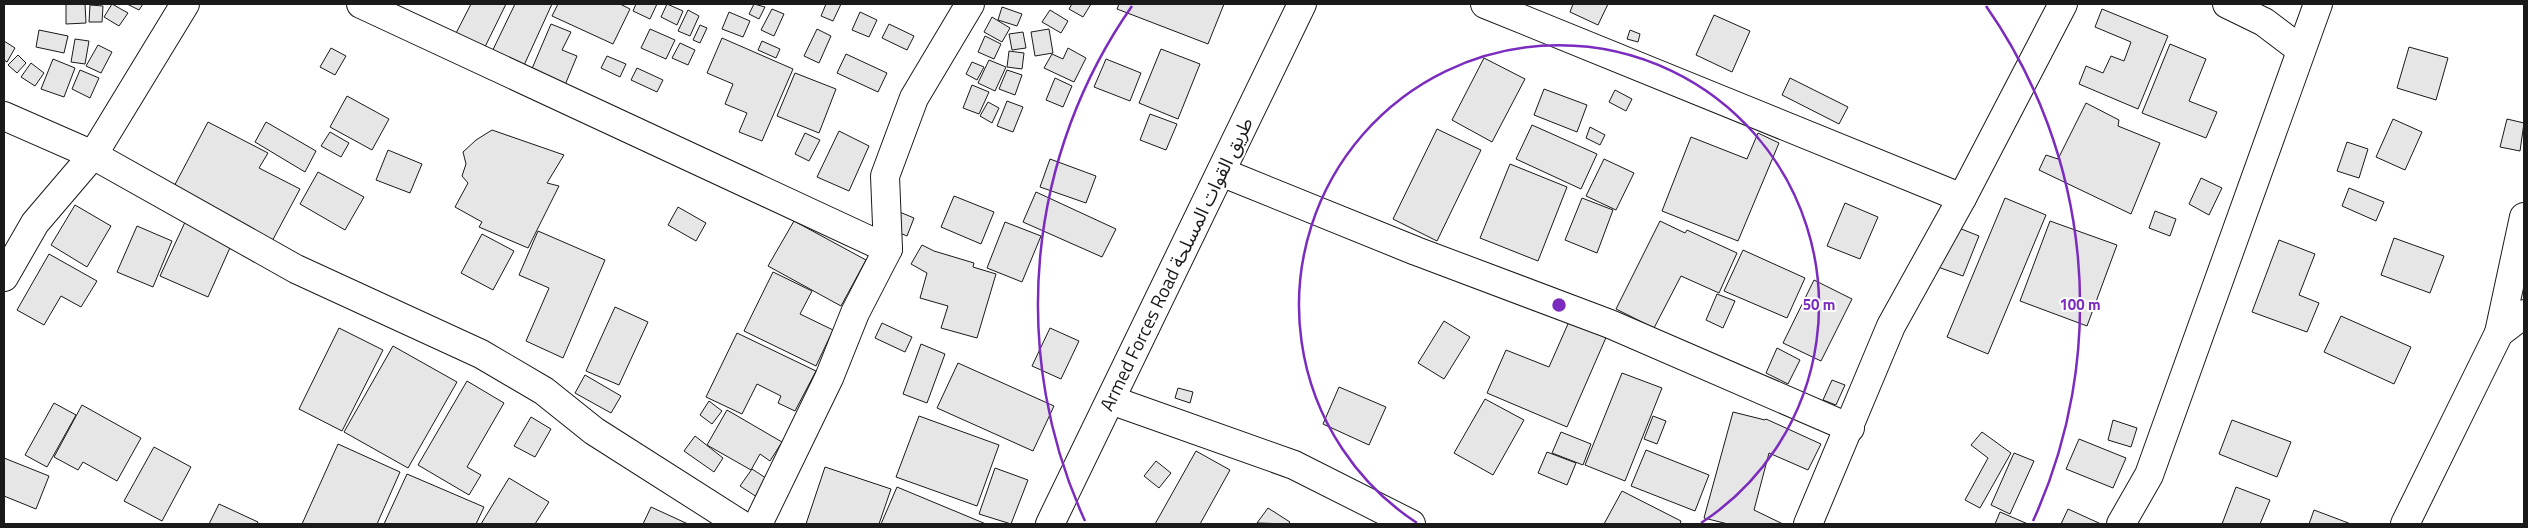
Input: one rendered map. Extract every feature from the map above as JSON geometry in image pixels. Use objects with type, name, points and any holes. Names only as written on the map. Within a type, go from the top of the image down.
[{"type":"street","points":[[4,277],[35,223],[92,156],[185,4]]},
{"type":"street","points":[[361,4],[888,249]]},
{"type":"street","points":[[758,524],[829,378],[855,313],[888,249],[885,176],[914,98],[970,4]]},
{"type":"street","name":"Armed Forces Road طريق القوات المسلحة","points":[[1050,524],[1302,4]]},
{"type":"street","points":[[1484,4],[1962,198]]},
{"type":"street","points":[[1808,524],[1850,428],[1891,326],[1962,198],[2063,4]]},
{"type":"street","points":[[2227,4],[2264,22],[2301,50]]},
{"type":"street","points":[[2121,524],[2149,475],[2318,4]]},
{"type":"street","points":[[4,116],[92,156],[296,269],[481,354],[544,391],[594,431],[740,524]]},
{"type":"street","points":[[1221,172],[1416,251],[1610,324],[1850,428]]},
{"type":"street","points":[[2405,524],[2499,333],[2524,217]]},
{"type":"street","points":[[2499,333],[2524,314]]},
{"type":"street","points":[[1110,400],[1294,465],[1411,524]]},
{"type":"building","points":[[66,4],[85,4],[86,23],[66,24]]},
{"type":"building","points":[[112,4],[128,13],[119,26],[104,17]]},
{"type":"building","points":[[127,4],[143,4],[139,10]]},
{"type":"building","points":[[471,4],[506,4],[482,53],[453,39]]},
{"type":"building","points":[[515,4],[552,4],[520,74],[488,60]]},
{"type":"building","points":[[558,4],[620,4],[630,9],[613,44],[552,16]]},
{"type":"building","points":[[636,4],[657,4],[650,19],[633,11]]},
{"type":"building","points":[[667,4],[683,11],[677,25],[661,17]]},
{"type":"building","points":[[754,4],[765,7],[759,19],[749,14]]},
{"type":"building","points":[[826,4],[841,4],[833,21],[821,16]]},
{"type":"building","points":[[1072,4],[1091,4],[1083,17],[1069,9]]},
{"type":"building","points":[[1119,4],[1224,4],[1208,44],[1117,9]]},
{"type":"building","points":[[1573,4],[1608,4],[1598,25],[1570,12]]},
{"type":"building","points":[[90,5],[103,6],[102,22],[89,22]]},
{"type":"building","points":[[1002,7],[1022,14],[1017,26],[998,20]]},
{"type":"building","points":[[772,9],[784,14],[774,36],[761,30]]},
{"type":"building","points":[[2102,9],[2168,36],[2138,109],[2079,84],[2086,66],[2103,73],[2111,56],[2124,61],[2131,42],[2095,27]]},
{"type":"building","points":[[688,10],[699,16],[690,36],[678,31]]},
{"type":"building","points":[[1050,10],[1068,21],[1061,33],[1042,22]]},
{"type":"building","points":[[729,12],[750,21],[743,37],[722,29]]},
{"type":"building","points":[[860,12],[877,20],[869,37],[852,30]]},
{"type":"building","points":[[1714,15],[1750,31],[1732,72],[1696,55]]},
{"type":"building","points":[[992,17],[1010,28],[1002,42],[984,32]]},
{"type":"building","points":[[551,24],[571,32],[562,50],[577,56],[565,85],[531,71]]},
{"type":"building","points":[[889,24],[914,36],[907,50],[882,38]]},
{"type":"building","points":[[700,25],[707,28],[700,43],[693,40]]},
{"type":"building","points":[[650,29],[675,40],[666,59],[641,48]]},
{"type":"building","points":[[817,29],[831,36],[819,63],[804,56]]},
{"type":"building","points":[[1049,29],[1053,53],[1035,56],[1031,32]]},
{"type":"building","points":[[39,30],[68,36],[64,53],[36,47]]},
{"type":"building","points":[[1630,30],[1640,34],[1638,42],[1627,39]]},
{"type":"building","points":[[1023,32],[1026,48],[1012,50],[1009,34]]},
{"type":"building","points":[[985,36],[1001,44],[994,59],[978,52]]},
{"type":"building","points":[[722,38],[793,69],[762,141],[739,132],[747,113],[725,104],[733,84],[707,73]]},
{"type":"building","points":[[75,39],[89,41],[85,64],[71,62]]},
{"type":"building","points":[[4,41],[15,48],[7,62],[4,60]]},
{"type":"building","points":[[762,41],[780,49],[776,58],[758,50]]},
{"type":"building","points":[[680,43],[695,50],[688,65],[672,58]]},
{"type":"building","points":[[2170,44],[2206,59],[2189,101],[2217,112],[2206,138],[2142,113]]},
{"type":"building","points":[[98,45],[112,52],[101,73],[86,66]]},
{"type":"building","points":[[2409,47],[2448,58],[2436,100],[2397,88]]},
{"type":"building","points":[[331,48],[346,56],[335,75],[320,67]]},
{"type":"building","points":[[1068,48],[1086,58],[1074,82],[1044,68],[1052,54],[1063,59]]},
{"type":"building","points":[[1161,49],[1200,64],[1178,119],[1139,103]]},
{"type":"building","points":[[1009,51],[1024,53],[1022,69],[1007,67]]},
{"type":"building","points":[[846,54],[887,73],[878,92],[837,73]]},
{"type":"building","points":[[18,55],[26,63],[17,73],[8,65]]},
{"type":"building","points":[[607,56],[626,64],[620,77],[601,68]]},
{"type":"building","points":[[1484,58],[1525,79],[1492,142],[1452,120]]},
{"type":"building","points":[[53,59],[75,68],[64,97],[41,89]]},
{"type":"building","points":[[1106,59],[1141,73],[1130,101],[1094,87]]},
{"type":"building","points":[[989,60],[1006,67],[995,91],[978,83]]},
{"type":"building","points":[[972,62],[984,67],[977,80],[966,74]]},
{"type":"building","points":[[31,63],[44,73],[35,86],[21,77]]},
{"type":"building","points":[[637,68],[663,80],[657,92],[631,80]]},
{"type":"building","points":[[80,70],[99,78],[90,98],[72,89]]},
{"type":"building","points":[[1007,70],[1022,75],[1015,95],[999,89]]},
{"type":"building","points":[[795,73],[836,89],[819,133],[777,116]]},
{"type":"building","points":[[1055,78],[1072,86],[1063,107],[1046,100]]},
{"type":"building","points":[[1790,78],[1848,107],[1839,124],[1782,95]]},
{"type":"building","points":[[972,85],[989,92],[979,114],[963,108]]},
{"type":"building","points":[[1544,89],[1587,105],[1577,132],[1534,115]]},
{"type":"building","points":[[1615,90],[1632,99],[1626,111],[1609,102]]},
{"type":"building","points":[[347,96],[389,119],[372,150],[330,127]]},
{"type":"building","points":[[1007,101],[1023,107],[1013,132],[997,126]]},
{"type":"building","points":[[988,102],[999,108],[992,123],[980,116]]},
{"type":"building","points":[[2086,103],[2119,120],[2118,126],[2160,143],[2131,214],[2039,170],[2046,155],[2058,159]]},
{"type":"building","points":[[1150,114],[1177,124],[1166,150],[1140,140]]},
{"type":"building","points":[[2393,119],[2422,132],[2405,170],[2376,157]]},
{"type":"building","points":[[2507,119],[2524,123],[2520,151],[2500,147]]},
{"type":"building","points":[[208,122],[268,153],[259,168],[300,189],[270,245],[171,192]]},
{"type":"building","points":[[266,122],[316,151],[305,172],[255,142]]},
{"type":"building","points":[[1532,125],[1597,154],[1581,189],[1516,159]]},
{"type":"building","points":[[1590,127],[1605,135],[1600,145],[1586,138]]},
{"type":"building","points":[[1437,129],[1481,150],[1437,241],[1393,219]]},
{"type":"building","points":[[492,130],[564,155],[547,183],[559,186],[528,248],[479,227],[482,222],[455,207],[468,183],[462,176],[466,164],[463,152],[476,140]]},
{"type":"building","points":[[839,131],[869,146],[849,191],[817,177]]},
{"type":"building","points":[[330,132],[349,143],[341,157],[321,146]]},
{"type":"building","points":[[805,133],[820,140],[809,161],[795,154]]},
{"type":"building","points":[[1758,133],[1779,143],[1738,241],[1662,211],[1691,137],[1747,159]]},
{"type":"building","points":[[2347,142],[2368,149],[2359,178],[2337,171]]},
{"type":"building","points":[[388,150],[422,164],[410,193],[376,180]]},
{"type":"building","points":[[1050,159],[1096,176],[1086,203],[1040,187]]},
{"type":"building","points":[[1604,159],[1634,173],[1616,210],[1586,196]]},
{"type":"building","points":[[1510,164],[1567,187],[1538,261],[1480,238]]},
{"type":"building","points":[[318,172],[364,197],[345,230],[300,204]]},
{"type":"building","points":[[2201,178],[2222,188],[2209,215],[2189,204]]},
{"type":"building","points":[[2349,188],[2384,202],[2376,221],[2342,206]]},
{"type":"building","points":[[1036,192],[1116,229],[1102,257],[1023,222]]},
{"type":"building","points":[[954,196],[994,212],[981,244],[941,227]]},
{"type":"building","points":[[1582,198],[1613,210],[1597,253],[1565,240]]},
{"type":"building","points":[[2005,198],[2046,215],[1988,354],[1947,337]]},
{"type":"building","points":[[1845,203],[1878,217],[1860,259],[1827,246]]},
{"type":"building","points":[[75,205],[111,226],[87,267],[51,245]]},
{"type":"building","points":[[678,207],[706,223],[696,241],[668,225]]},
{"type":"building","points":[[897,211],[914,218],[907,236],[890,229]]},
{"type":"building","points":[[2155,211],[2176,219],[2170,236],[2149,228]]},
{"type":"building","points":[[186,220],[233,241],[208,297],[160,276]]},
{"type":"building","points":[[794,221],[866,260],[841,306],[768,266]]},
{"type":"building","points":[[1660,221],[1685,233],[1687,230],[1737,253],[1719,293],[1681,276],[1654,328],[1616,309]]},
{"type":"building","points":[[2050,221],[2117,245],[2087,326],[2020,301]]},
{"type":"building","points":[[1005,222],[1041,236],[1022,282],[987,268]]},
{"type":"building","points":[[137,226],[172,241],[153,287],[117,272]]},
{"type":"building","points":[[1954,226],[1979,236],[1963,276],[1938,267]]},
{"type":"building","points":[[538,231],[605,260],[563,358],[526,341],[549,288],[519,275]]},
{"type":"building","points":[[482,234],[514,251],[493,290],[461,273]]},
{"type":"building","points":[[2394,238],[2444,256],[2430,293],[2381,275]]},
{"type":"building","points":[[2279,240],[2315,254],[2299,295],[2319,303],[2307,332],[2252,312]]},
{"type":"building","points":[[922,245],[934,251],[974,263],[973,267],[996,274],[977,338],[941,328],[948,306],[920,298],[927,273],[911,264]]},
{"type":"building","points":[[1743,250],[1805,278],[1787,318],[1724,291]]},
{"type":"building","points":[[49,254],[97,281],[81,307],[61,296],[44,325],[17,310]]},
{"type":"building","points":[[773,272],[812,291],[800,314],[833,330],[816,366],[744,331]]},
{"type":"building","points":[[1814,280],[1852,299],[1821,361],[1783,343]]},
{"type":"building","points":[[1717,294],[1735,301],[1723,328],[1706,320]]},
{"type":"building","points":[[615,307],[648,322],[619,385],[586,371]]},
{"type":"building","points":[[2341,316],[2411,347],[2394,384],[2324,352]]},
{"type":"building","points":[[1571,317],[1608,333],[1567,427],[1487,393],[1506,350],[1549,367]]},
{"type":"building","points":[[1444,321],[1470,337],[1444,379],[1418,363]]},
{"type":"building","points":[[882,323],[912,337],[905,352],[875,338]]},
{"type":"building","points":[[339,328],[383,350],[342,431],[299,409]]},
{"type":"building","points":[[1050,328],[1079,341],[1061,379],[1032,366]]},
{"type":"building","points":[[737,333],[816,371],[795,411],[778,403],[781,396],[757,384],[742,414],[706,397]]},
{"type":"building","points":[[921,344],[945,354],[927,403],[903,394]]},
{"type":"building","points":[[393,346],[457,382],[408,468],[344,432]]},
{"type":"building","points":[[1777,348],[1800,360],[1788,384],[1766,373]]},
{"type":"building","points":[[958,363],[1054,406],[1033,451],[937,408]]},
{"type":"building","points":[[1622,373],[1662,388],[1625,481],[1585,465]]},
{"type":"building","points":[[585,375],[621,396],[611,413],[575,393]]},
{"type":"building","points":[[1832,380],[1845,385],[1836,405],[1823,400]]},
{"type":"building","points":[[467,381],[504,403],[467,467],[481,475],[469,495],[418,465]]},
{"type":"building","points":[[1339,387],[1386,407],[1369,445],[1323,424]]},
{"type":"building","points":[[1178,388],[1193,392],[1190,403],[1175,398]]},
{"type":"building","points":[[1485,399],[1524,420],[1493,475],[1454,453]]},
{"type":"building","points":[[709,401],[722,411],[712,424],[700,415]]},
{"type":"building","points":[[54,403],[76,415],[47,467],[25,455]]},
{"type":"building","points":[[82,405],[141,438],[117,481],[83,462],[78,470],[54,457]]},
{"type":"building","points":[[727,410],[782,442],[770,461],[760,454],[751,470],[707,445]]},
{"type":"building","points":[[1733,412],[1766,419],[1821,444],[1808,470],[1769,453],[1754,510],[1783,524],[1728,524],[1704,518]]},
{"type":"building","points":[[919,416],[999,445],[977,506],[896,477]]},
{"type":"building","points":[[1653,416],[1666,421],[1657,444],[1644,439]]},
{"type":"building","points":[[531,417],[551,429],[535,457],[514,446]]},
{"type":"building","points":[[2113,420],[2137,428],[2131,447],[2108,440]]},
{"type":"building","points":[[2232,420],[2291,442],[2277,477],[2219,454]]},
{"type":"building","points":[[1561,432],[1591,444],[1583,465],[1552,453]]},
{"type":"building","points":[[1982,432],[2011,453],[1980,508],[1965,500],[1988,458],[1971,445]]},
{"type":"building","points":[[695,436],[723,458],[714,472],[684,451]]},
{"type":"building","points":[[2079,439],[2126,458],[2113,488],[2066,469]]},
{"type":"building","points":[[338,444],[400,472],[377,524],[302,524]]},
{"type":"building","points":[[154,447],[191,467],[162,521],[124,501]]},
{"type":"building","points":[[1646,450],[1709,475],[1695,511],[1631,486]]},
{"type":"building","points":[[1196,451],[1230,470],[1200,524],[1155,524]]},
{"type":"building","points":[[1547,452],[1576,463],[1567,485],[1538,473]]},
{"type":"building","points":[[2014,453],[2034,461],[2010,514],[1991,505]]},
{"type":"building","points":[[4,458],[49,476],[36,509],[4,496]]},
{"type":"building","points":[[1156,461],[1171,473],[1159,488],[1144,476]]},
{"type":"building","points":[[825,467],[891,489],[879,524],[806,524]]},
{"type":"building","points":[[995,468],[1028,480],[1011,524],[979,514]]},
{"type":"building","points":[[752,469],[772,482],[760,499],[740,486]]},
{"type":"building","points":[[407,474],[484,507],[476,524],[384,524]]},
{"type":"building","points":[[509,478],[549,502],[535,524],[481,524]]},
{"type":"building","points":[[897,487],[986,524],[881,524]]},
{"type":"building","points":[[2236,487],[2270,500],[2260,524],[2222,524]]},
{"type":"building","points":[[1622,491],[1681,521],[1680,524],[1604,524]]},
{"type":"building","points":[[219,504],[258,522],[257,524],[209,524]]},
{"type":"building","points":[[651,507],[688,524],[643,524]]},
{"type":"building","points":[[1268,508],[1290,522],[1288,524],[1257,523]]},
{"type":"building","points":[[2068,509],[2101,524],[2061,524]]},
{"type":"building","points":[[2314,510],[2351,524],[2309,524]]},
{"type":"building","points":[[2000,512],[2028,524],[1995,524]]}]
